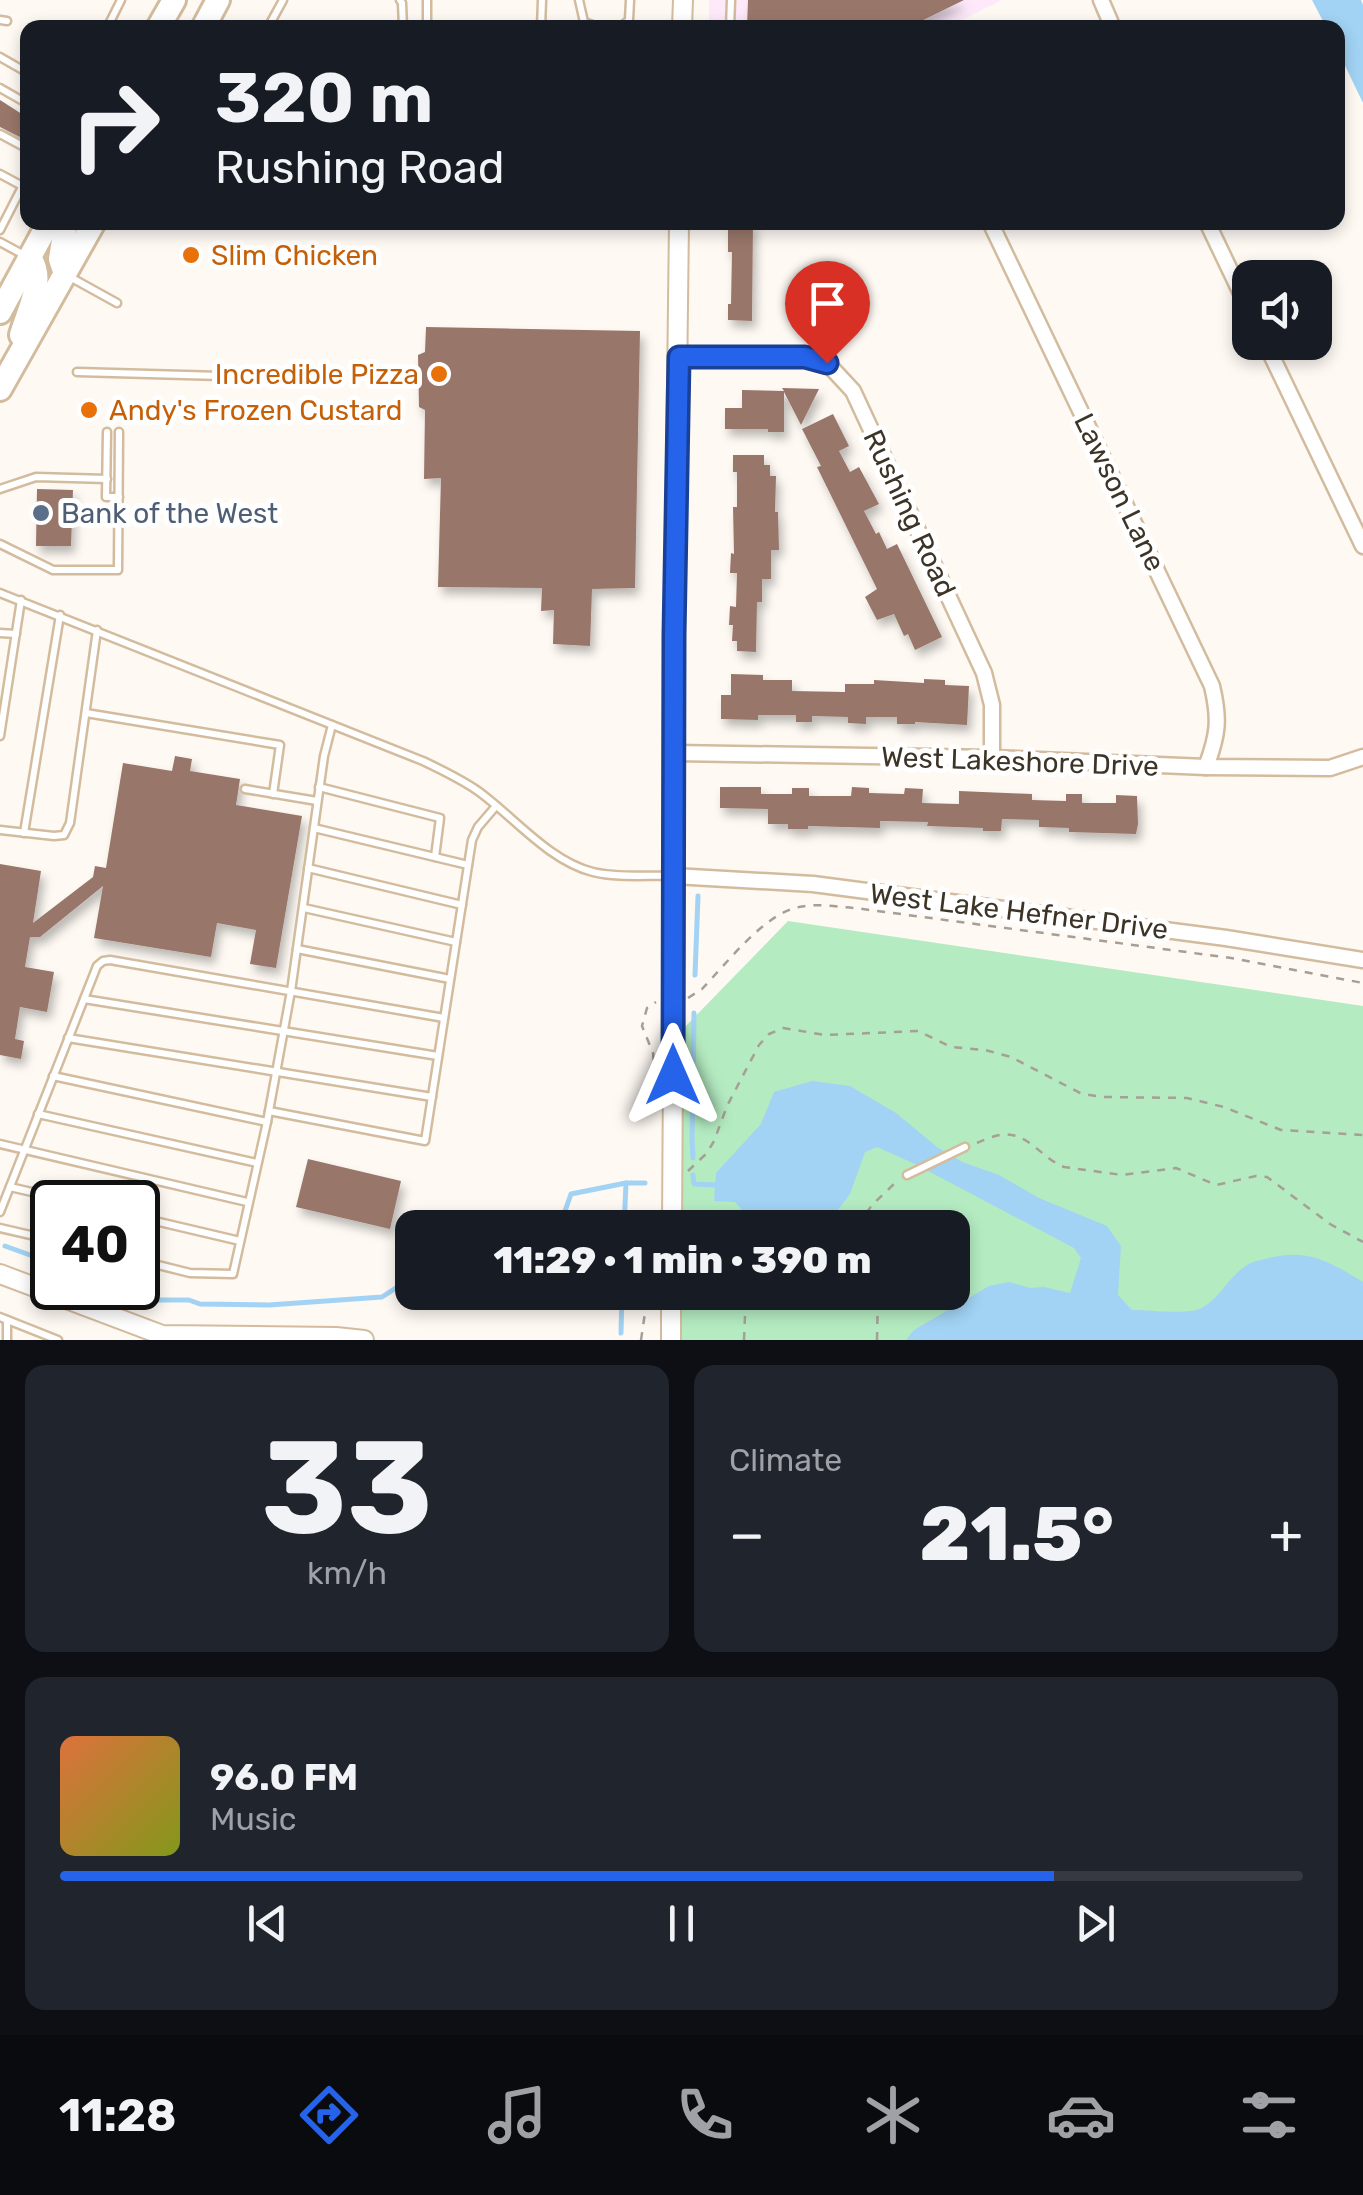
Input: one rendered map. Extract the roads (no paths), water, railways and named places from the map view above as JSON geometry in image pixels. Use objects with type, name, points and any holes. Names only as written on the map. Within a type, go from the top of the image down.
[{"type":"highway","points":[[0,312],[6,288],[30,258],[45,230]]},
{"type":"highway","points":[[65,230],[60,259],[65,274]]},
{"type":"highway","points":[[0,389],[90,230]]},
{"type":"highway","points":[[12,367],[38,284],[37,267],[30,258]]},
{"type":"street","points":[[672,1210],[679,230]]},
{"type":"street","name":"Lawson Lane","points":[[994,230],[1212,686],[1219,714],[1217,738],[1206,767]]},
{"type":"street","points":[[1211,230],[1232,274]]},
{"type":"street","name":"Rushing Road","points":[[679,357],[805,357],[827,363],[852,391],[984,673],[992,704],[992,758]]},
{"type":"street","points":[[1274,360],[1363,546]]},
{"type":"street","name":"West Lakeshore Drive","points":[[675,753],[1330,768],[1363,757]]},
{"type":"street","name":"West Lake Hefner Drive","points":[[674,876],[832,886],[1363,960]]},
{"type":"street","points":[[0,1274],[162,1338],[364,1340]]},
{"type":"street","points":[[670,1340],[671,1310]]},
{"type":"lane","points":[[0,230],[20,196]]},
{"type":"lane","points":[[0,242],[30,258]]},
{"type":"lane","points":[[65,274],[117,303]]},
{"type":"lane","points":[[77,372],[221,376]]},
{"type":"lane","points":[[107,432],[106,497],[118,497]]},
{"type":"lane","points":[[0,544],[53,570],[118,570],[119,432]]},
{"type":"lane","points":[[0,489],[36,478],[107,479]]},
{"type":"lane","points":[[0,594],[452,775],[577,866],[595,873],[674,876]]},
{"type":"lane","points":[[0,736],[21,600]]},
{"type":"lane","points":[[24,833],[60,616]]},
{"type":"lane","points":[[0,830],[64,835],[70,823],[97,630]]},
{"type":"lane","points":[[0,633],[16,634]]},
{"type":"lane","points":[[86,713],[280,744],[273,794]]},
{"type":"lane","points":[[160,1265],[190,1272],[233,1274],[291,991],[319,788],[332,725]]},
{"type":"lane","points":[[319,788],[440,818],[435,857]]},
{"type":"lane","points":[[245,789],[317,801]]},
{"type":"lane","points":[[268,1112],[425,1141],[472,840],[496,806]]},
{"type":"lane","points":[[314,828],[468,865]]},
{"type":"lane","points":[[308,868],[462,905]]},
{"type":"lane","points":[[304,908],[456,942]]},
{"type":"lane","points":[[298,949],[450,979]]},
{"type":"lane","points":[[0,1212],[96,966],[103,960],[444,1018]]},
{"type":"lane","points":[[84,998],[438,1056]]},
{"type":"lane","points":[[68,1038],[432,1097]]},
{"type":"lane","points":[[53,1076],[267,1122]]},
{"type":"lane","points":[[38,1114],[257,1162]]},
{"type":"lane","points":[[0,1144],[248,1202]]},
{"type":"lane","points":[[907,1175],[965,1147]]},
{"type":"lane","points":[[10,1187],[30,1192]]},
{"type":"lane","points":[[160,1222],[240,1241]]},
{"type":"lane","points":[[0,1228],[30,1235]]},
{"type":"lane","points":[[4,1318],[58,1340]]},
{"type":"lane","points":[[4,1318],[7,1340]]},
{"type":"water","points":[[1312,0],[1361,0],[1363,103],[1345,66],[1345,20],[1322,20]]},
{"type":"water","points":[[812,1081],[850,1086],[896,1113],[962,1162],[999,1175],[1039,1198],[1107,1226],[1121,1246],[1118,1295],[1132,1310],[1196,1310],[1209,1303],[1249,1264],[1283,1255],[1307,1256],[1363,1282],[1363,1340],[906,1340],[914,1330],[948,1310],[970,1310],[970,1297],[989,1286],[1009,1282],[1070,1293],[1081,1258],[1074,1248],[877,1147],[865,1152],[850,1194],[838,1210],[742,1210],[735,1202],[714,1201],[716,1173],[761,1124],[774,1092]]},
{"type":"waterway","points":[[695,975],[698,896]]},
{"type":"waterway","points":[[693,1158],[694,1013]]},
{"type":"waterway","points":[[693,1175],[694,1184],[715,1185]]},
{"type":"waterway","points":[[565,1210],[571,1194],[626,1183]]},
{"type":"waterway","points":[[625,1210],[626,1183],[645,1183]]},
{"type":"waterway","points":[[5,1246],[30,1255]]},
{"type":"waterway","points":[[160,1300],[269,1305],[382,1297],[395,1289]]},
{"type":"waterway","points":[[621,1333],[622,1310]]},
{"type":"place","name":"Slim Chicken","points":[[191,255]]},
{"type":"place","name":"Incredible Pizza","points":[[439,374]]},
{"type":"place","name":"Andy's Frozen Custard","points":[[89,410]]},
{"type":"place","name":"Bank of the West","points":[[41,513]]}]
